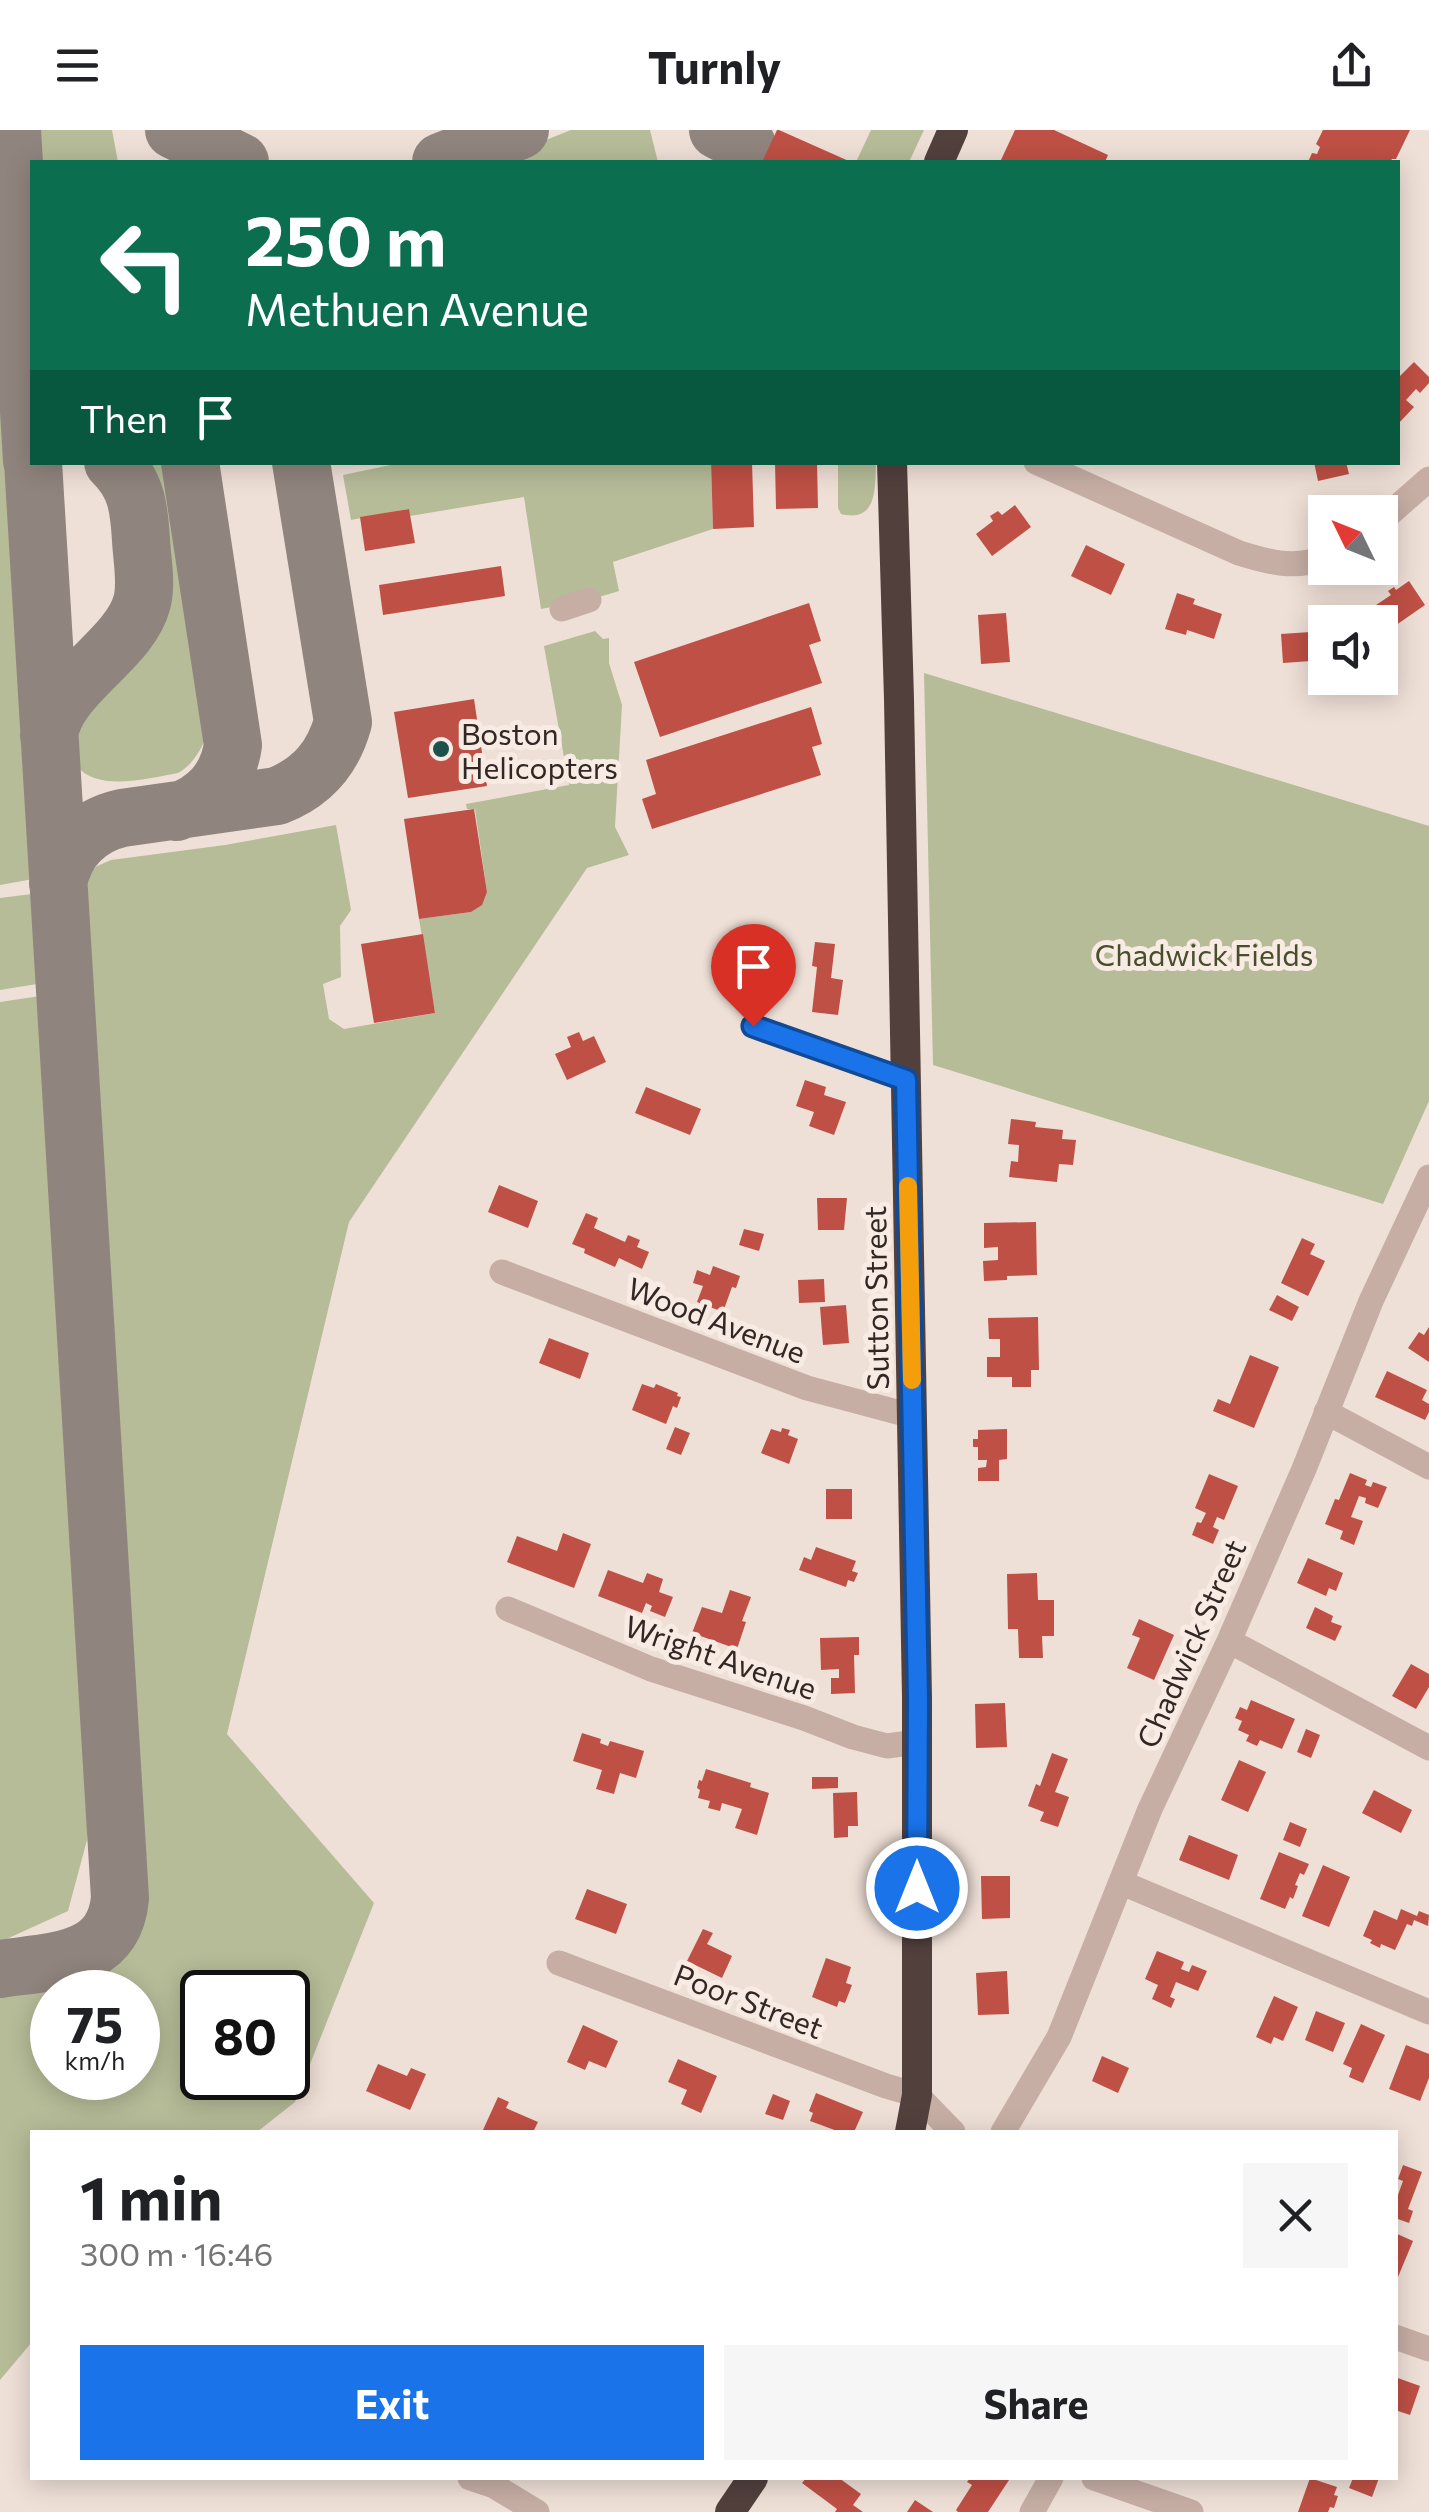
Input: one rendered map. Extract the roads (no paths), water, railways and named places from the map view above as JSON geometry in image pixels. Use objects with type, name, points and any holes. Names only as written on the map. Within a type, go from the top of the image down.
[{"type":"highway","points":[[940,160],[953,130]]},
{"type":"highway","name":"Sutton Street","points":[[892,465],[917,1742],[917,2095],[910,2130]]},
{"type":"highway","points":[[730,2512],[752,2480]]},
{"type":"street","points":[[1043,465],[1239,553],[1272,564],[1308,561]]},
{"type":"street","points":[[1398,506],[1429,479]]},
{"type":"street","points":[[562,609],[589,600]]},
{"type":"street","points":[[753,1026],[906,1080]]},
{"type":"street","name":"Chadwick Street","points":[[1004,2130],[1059,2037],[1150,1809],[1229,1641],[1378,1286],[1428,1181]]},
{"type":"street","name":"Wood Avenue","points":[[502,1272],[806,1388],[912,1416]]},
{"type":"street","points":[[1326,1412],[1429,1467]]},
{"type":"street","name":"Wright Avenue","points":[[508,1608],[651,1669],[804,1718],[853,1738],[887,1746],[917,1742]]},
{"type":"street","points":[[1229,1641],[1429,1748]]},
{"type":"street","points":[[1122,1883],[1429,2012]]},
{"type":"street","name":"Poor Street","points":[[559,1963],[917,2095]]},
{"type":"street","points":[[917,2095],[951,2130]]},
{"type":"street","points":[[1398,2337],[1429,2349]]},
{"type":"street","points":[[476,2480],[494,2486],[537,2512]]},
{"type":"street","points":[[1032,2512],[1050,2480]]},
{"type":"street","points":[[1100,2480],[1191,2512]]},
{"type":"place","name":"Boston Helicopters","points":[[441,749]]},
{"type":"park label","name":"Chadwick Fields","points":[[1204,953]]}]
